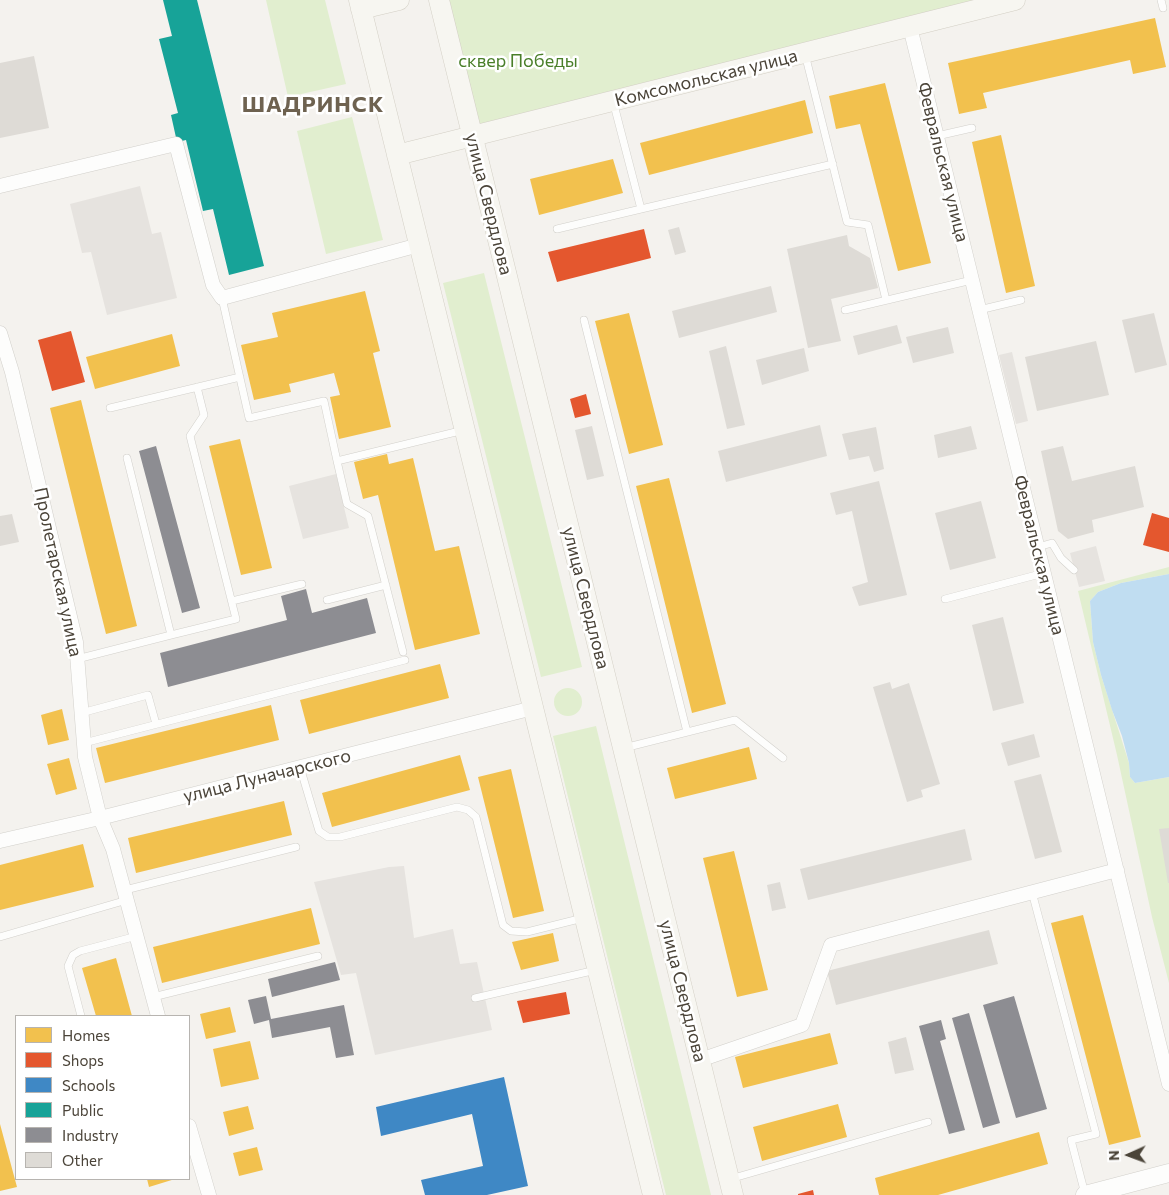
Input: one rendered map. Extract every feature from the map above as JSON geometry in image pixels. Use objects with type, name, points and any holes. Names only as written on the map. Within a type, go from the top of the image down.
[{"type":"main road","points":[[399,0],[360,5],[653,1195]]},
{"type":"main road","name":"улица Свердлова","points":[[439,0],[731,1187]]},
{"type":"main road","name":"Комсомольская улица","points":[[397,155],[1015,0]]},
{"type":"street","name":"Февральская улица","points":[[910,26],[1169,1084]]},
{"type":"street","points":[[0,186],[176,144],[213,285],[222,298],[419,245]]},
{"type":"street","name":"Пролетарская улица","points":[[0,333],[12,372],[76,642],[85,757],[100,818],[113,849],[158,1015]]},
{"type":"street","name":"улица Луначарского","points":[[0,841],[100,818],[533,708]]},
{"type":"street","points":[[700,1060],[802,1026],[830,945],[1116,870]]},
{"type":"street","points":[[190,1129],[209,1195]]},
{"type":"street","points":[[1085,1195],[1169,1173]]},
{"type":"lane","points":[[1161,0],[1163,8]]},
{"type":"lane","points":[[804,53],[848,222],[868,225],[886,300]]},
{"type":"lane","points":[[613,101],[641,208]]},
{"type":"lane","points":[[937,136],[972,128]]},
{"type":"lane","points":[[557,229],[833,164]]},
{"type":"lane","points":[[845,310],[972,280]]},
{"type":"lane","points":[[84,743],[404,656],[368,516],[347,504],[324,401],[249,418],[222,298]]},
{"type":"lane","points":[[979,310],[1021,300]]},
{"type":"lane","points":[[584,320],[687,732]]},
{"type":"lane","points":[[110,408],[240,376]]},
{"type":"lane","points":[[77,659],[236,619],[190,436],[204,415],[197,387]]},
{"type":"lane","points":[[337,461],[464,430]]},
{"type":"lane","points":[[127,458],[171,635]]},
{"type":"lane","points":[[1038,547],[1052,543],[1060,558],[1074,570]]},
{"type":"lane","points":[[945,599],[1044,573]]},
{"type":"lane","points":[[232,601],[302,584]]},
{"type":"lane","points":[[327,600],[386,585]]},
{"type":"lane","points":[[81,713],[148,695],[156,724]]},
{"type":"lane","points":[[623,748],[735,720],[783,758]]},
{"type":"lane","points":[[300,767],[319,831],[328,837],[340,837],[457,807],[468,810],[476,816],[503,925],[511,931],[527,932],[584,917]]},
{"type":"lane","points":[[0,937],[126,895],[296,847]]},
{"type":"lane","points":[[1032,892],[1096,1134],[1071,1140],[1085,1195]]},
{"type":"lane","points":[[81,1015],[68,966],[73,956],[80,951],[137,936]]},
{"type":"lane","points":[[153,997],[318,956]]},
{"type":"lane","points":[[475,998],[597,970]]},
{"type":"lane","points":[[731,1187],[928,1122]]},
{"type":"green space","points":[[266,0],[325,0],[346,84],[288,97]]},
{"type":"green space","name":"сквер Победы","points":[[439,0],[1015,0],[473,136]]},
{"type":"green space","points":[[352,117],[383,240],[326,254],[297,131]]},
{"type":"green space","points":[[484,273],[582,667],[541,677],[443,283]]},
{"type":"green space","points":[[1169,567],[1169,574],[1121,583],[1098,592],[1090,601],[1093,642],[1101,675],[1129,763],[1130,777],[1135,783],[1169,777],[1169,983],[1152,917],[1117,755],[1078,591]]},
{"type":"green space","points":[[568,688],[578,692],[582,702],[578,712],[568,716],[558,712],[554,702],[558,692]]},
{"type":"green space","points":[[596,726],[711,1195],[666,1195],[553,736]]},
{"type":"shaded area","points":[[140,186],[152,234],[161,232],[177,298],[107,315],[91,252],[82,253],[70,204]]},
{"type":"shaded area","points":[[1012,352],[1028,421],[1016,424],[999,355]]},
{"type":"shaded area","points":[[336,474],[349,528],[303,539],[289,486]]},
{"type":"shaded area","points":[[1096,546],[1105,581],[1079,587],[1070,553]]},
{"type":"shaded area","points":[[404,866],[414,938],[453,929],[460,964],[477,962],[492,1030],[375,1055],[356,973],[341,975],[314,882],[389,867]]},
{"type":"water","points":[[1169,574],[1169,777],[1135,783],[1130,777],[1129,763],[1122,736],[1101,675],[1093,642],[1090,601],[1098,592],[1121,583]]},
{"type":"building: Homes","points":[[1155,18],[1166,67],[1133,74],[1130,60],[983,93],[987,108],[959,114],[948,63]]},
{"type":"building: Homes","points":[[885,83],[931,263],[898,271],[860,124],[836,129],[829,96]]},
{"type":"building: Homes","points":[[805,100],[813,133],[649,175],[640,143]]},
{"type":"building: Homes","points":[[1001,135],[1035,286],[1006,293],[972,142]]},
{"type":"building: Homes","points":[[613,159],[623,193],[539,215],[530,179]]},
{"type":"building: Homes","points":[[365,291],[380,351],[373,353],[391,427],[339,439],[330,397],[340,395],[334,373],[289,384],[291,392],[254,400],[241,345],[278,337],[272,313]]},
{"type":"building: Homes","points":[[629,313],[663,445],[629,454],[595,321]]},
{"type":"building: Homes","points":[[172,334],[180,366],[95,389],[86,357]]},
{"type":"building: Homes","points":[[81,400],[137,626],[106,634],[50,408]]},
{"type":"building: Homes","points":[[240,439],[272,568],[241,575],[209,446]]},
{"type":"building: Homes","points":[[387,454],[389,464],[413,458],[435,551],[459,546],[480,634],[415,650],[378,495],[363,499],[354,462]]},
{"type":"building: Homes","points":[[669,478],[726,704],[692,713],[636,486]]},
{"type":"building: Homes","points":[[440,664],[449,698],[309,734],[300,700]]},
{"type":"building: Homes","points":[[271,705],[279,740],[105,783],[96,748]]},
{"type":"building: Homes","points":[[62,709],[69,740],[48,745],[41,715]]},
{"type":"building: Homes","points":[[749,747],[757,779],[675,799],[667,768]]},
{"type":"building: Homes","points":[[460,755],[470,790],[332,827],[322,793]]},
{"type":"building: Homes","points":[[69,758],[77,789],[56,795],[47,764]]},
{"type":"building: Homes","points":[[511,769],[544,911],[513,918],[478,777]]},
{"type":"building: Homes","points":[[284,801],[292,835],[136,873],[128,838]]},
{"type":"building: Homes","points":[[83,844],[94,887],[0,910],[0,865]]},
{"type":"building: Homes","points":[[734,851],[768,990],[737,997],[703,858]]},
{"type":"building: Homes","points":[[311,908],[320,944],[162,983],[153,947]]},
{"type":"building: Homes","points":[[1083,915],[1141,1137],[1109,1145],[1051,923]]},
{"type":"building: Homes","points":[[553,933],[559,961],[521,970],[512,942]]},
{"type":"building: Homes","points":[[116,958],[132,1015],[96,1015],[82,968]]},
{"type":"building: Homes","points":[[230,1007],[236,1032],[206,1039],[200,1014]]},
{"type":"building: Homes","points":[[830,1033],[838,1064],[743,1088],[735,1057]]},
{"type":"building: Homes","points":[[250,1041],[259,1079],[221,1087],[213,1049]]},
{"type":"building: Homes","points":[[838,1104],[847,1137],[762,1161],[753,1127]]},
{"type":"building: Homes","points":[[248,1106],[254,1129],[229,1136],[223,1112]]},
{"type":"building: Homes","points":[[0,1124],[17,1187],[0,1191]]},
{"type":"building: Homes","points":[[1039,1132],[1048,1164],[938,1195],[879,1195],[875,1178]]},
{"type":"building: Homes","points":[[257,1147],[263,1170],[239,1176],[233,1153]]},
{"type":"building: Homes","points":[[147,1180],[172,1180],[149,1187]]},
{"type":"building: Shops","points":[[644,229],[651,258],[557,282],[548,252]]},
{"type":"building: Shops","points":[[71,331],[85,382],[52,391],[38,340]]},
{"type":"building: Shops","points":[[586,394],[591,414],[575,418],[570,399]]},
{"type":"building: Shops","points":[[1152,513],[1169,518],[1169,552],[1143,545]]},
{"type":"building: Shops","points":[[566,992],[570,1014],[523,1023],[517,1001]]},
{"type":"building: Shops","points":[[813,1190],[814,1195],[798,1195],[798,1194]]},
{"type":"building: Schools","points":[[504,1077],[528,1186],[487,1195],[425,1195],[421,1180],[483,1166],[472,1114],[381,1136],[376,1107]]},
{"type":"building: Public","points":[[163,0],[197,0],[264,266],[229,275],[213,209],[203,211],[186,140],[177,142],[171,115],[178,113],[159,39],[172,36]]},
{"type":"building: Industry","points":[[156,446],[200,608],[182,613],[139,451]]},
{"type":"building: Industry","points":[[306,589],[312,613],[367,598],[376,633],[168,687],[160,653],[287,620],[281,596]]},
{"type":"building: Industry","points":[[335,962],[340,980],[272,997],[268,979]]},
{"type":"building: Industry","points":[[266,996],[271,1019],[344,1005],[354,1055],[336,1058],[330,1027],[272,1038],[269,1020],[254,1024],[248,1000]]},
{"type":"building: Industry","points":[[1014,996],[1047,1109],[1016,1118],[983,1005]]},
{"type":"building: Industry","points":[[969,1013],[1000,1123],[983,1128],[952,1018]]},
{"type":"building: Industry","points":[[941,1020],[946,1039],[940,1041],[965,1130],[949,1134],[919,1026]]},
{"type":"building: Other","points":[[34,56],[49,128],[0,138],[0,63]]},
{"type":"building: Other","points":[[679,227],[686,252],[675,255],[668,230]]},
{"type":"building: Other","points":[[847,235],[849,246],[870,258],[878,288],[831,299],[841,341],[808,348],[787,249]]},
{"type":"building: Other","points":[[771,286],[777,312],[679,338],[672,311]]},
{"type":"building: Other","points":[[1154,313],[1167,365],[1135,373],[1122,320]]},
{"type":"building: Other","points":[[897,325],[902,343],[858,355],[853,336]]},
{"type":"building: Other","points":[[948,327],[954,353],[913,363],[906,337]]},
{"type":"building: Other","points":[[1096,341],[1109,395],[1037,411],[1025,357]]},
{"type":"building: Other","points":[[726,346],[745,425],[727,429],[709,351]]},
{"type":"building: Other","points":[[804,348],[809,371],[762,385],[756,360]]},
{"type":"building: Other","points":[[820,425],[827,456],[726,482],[718,451]]},
{"type":"building: Other","points":[[592,426],[604,476],[587,480],[575,430]]},
{"type":"building: Other","points":[[971,426],[977,449],[938,458],[934,435]]},
{"type":"building: Other","points":[[876,427],[884,469],[874,472],[869,456],[849,460],[842,434]]},
{"type":"building: Other","points":[[1063,446],[1072,481],[1135,466],[1144,507],[1092,520],[1094,532],[1068,539],[1058,531],[1041,451]]},
{"type":"building: Other","points":[[879,481],[907,595],[859,606],[852,587],[868,582],[852,511],[836,515],[830,493]]},
{"type":"building: Other","points":[[981,501],[996,558],[950,570],[935,513]]},
{"type":"building: Other","points":[[12,514],[19,542],[0,546],[0,516]]},
{"type":"building: Other","points":[[1003,617],[1024,703],[993,711],[972,625]]},
{"type":"building: Other","points":[[890,682],[892,689],[909,683],[940,784],[921,790],[923,797],[907,802],[873,687]]},
{"type":"building: Other","points":[[1034,734],[1040,757],[1008,766],[1001,743]]},
{"type":"building: Other","points":[[1041,774],[1062,852],[1035,859],[1014,781]]},
{"type":"building: Other","points":[[1169,828],[1169,883],[1168,883],[1159,829]]},
{"type":"building: Other","points":[[965,829],[972,860],[808,900],[800,869]]},
{"type":"building: Other","points":[[780,882],[786,908],[772,911],[767,885]]},
{"type":"building: Other","points":[[989,930],[998,964],[836,1005],[827,971]]},
{"type":"building: Other","points":[[906,1037],[914,1070],[895,1074],[888,1042]]},
{"type":"district","name":"ШАДРИНСК","points":[[313,105]]}]
